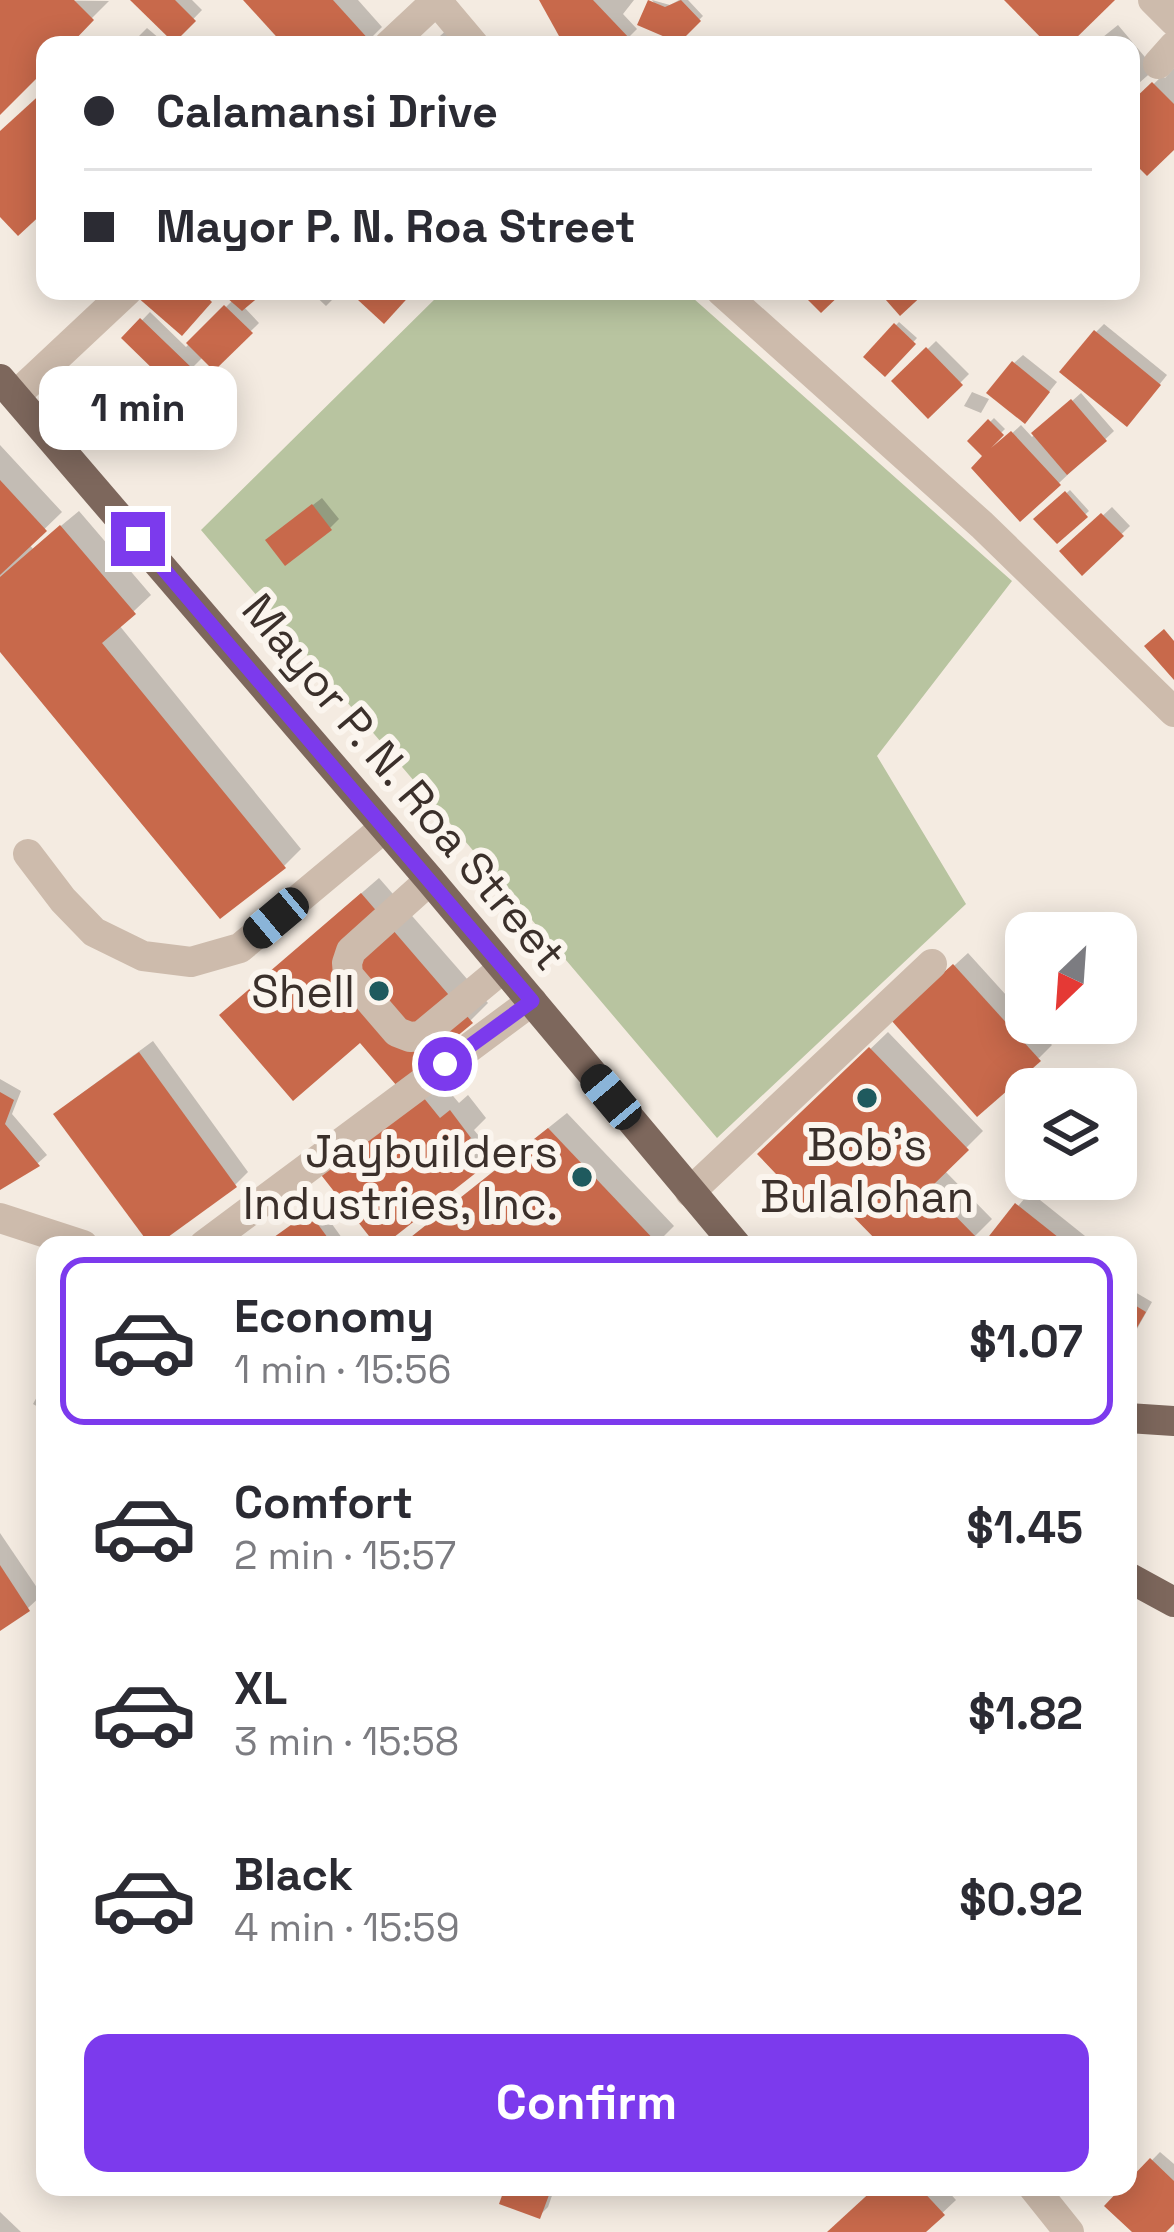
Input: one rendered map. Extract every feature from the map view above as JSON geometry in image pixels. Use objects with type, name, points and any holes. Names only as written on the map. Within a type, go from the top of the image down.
[{"type":"main road","name":"Mayor P. N. Roa Street","points":[[8,388],[728,1236]]},
{"type":"main road","points":[[1137,1419],[1174,1421]]},
{"type":"main road","points":[[1137,1582],[1174,1602]]},
{"type":"street","points":[[399,36],[437,0],[467,36]]},
{"type":"street","points":[[1153,0],[1174,21]]},
{"type":"street","points":[[8,388],[116,300]]},
{"type":"street","points":[[732,300],[982,526],[1174,712]]},
{"type":"street","points":[[28,854],[94,932],[143,956],[191,962],[240,948],[385,827]]},
{"type":"street","points":[[430,880],[351,951],[348,975],[397,1033],[410,1037],[421,1036],[502,968]]},
{"type":"street","points":[[690,1192],[932,964]]},
{"type":"street","points":[[216,1236],[532,1001]]},
{"type":"street","points":[[0,1218],[55,1236]]},
{"type":"street","points":[[1041,2196],[1069,2232]]},
{"type":"green space","points":[[434,300],[695,300],[1012,581],[877,756],[966,904],[717,1138],[201,530]]},
{"type":"building","points":[[0,0],[74,0],[94,20],[79,36],[36,36],[36,79],[0,115]]},
{"type":"building","points":[[130,0],[175,0],[196,21],[181,36],[167,36]]},
{"type":"building","points":[[243,0],[333,0],[366,36],[276,36]]},
{"type":"building","points":[[539,0],[593,0],[627,36],[559,36]]},
{"type":"building","points":[[648,0],[665,7],[681,0],[701,21],[686,36],[663,36],[637,25]]},
{"type":"building","points":[[1004,0],[1115,0],[1078,36],[1039,36]]},
{"type":"building","points":[[1152,82],[1174,104],[1174,150],[1147,176],[1140,169],[1140,93]]},
{"type":"building","points":[[36,98],[36,219],[18,236],[0,217],[0,131]]},
{"type":"building","points":[[141,300],[210,300],[182,336]]},
{"type":"building","points":[[229,300],[255,300],[242,311]]},
{"type":"building","points":[[358,300],[406,300],[384,324]]},
{"type":"building","points":[[808,300],[835,300],[821,313]]},
{"type":"building","points":[[886,300],[917,300],[900,316]]},
{"type":"building","points":[[224,305],[253,333],[214,371],[186,343]]},
{"type":"building","points":[[140,318],[194,370],[182,382],[167,368],[160,376],[121,338]]},
{"type":"building","points":[[894,323],[916,344],[885,377],[863,357]]},
{"type":"building","points":[[1094,330],[1161,385],[1127,427],[1059,372]]},
{"type":"building","points":[[926,347],[963,385],[928,419],[891,381]]},
{"type":"building","points":[[1012,361],[1050,392],[1025,424],[986,393]]},
{"type":"building","points":[[1071,399],[1107,441],[1067,475],[1031,433]]},
{"type":"building","points":[[988,419],[1004,435],[991,448],[1011,431],[1061,485],[1020,522],[971,468],[982,456],[967,441]]},
{"type":"building","points":[[0,480],[47,531],[0,575]]},
{"type":"building","points":[[1065,491],[1088,517],[1057,544],[1033,519]]},
{"type":"building","points":[[312,504],[332,530],[285,566],[265,540]]},
{"type":"building","points":[[1101,513],[1124,536],[1082,576],[1059,551]]},
{"type":"building","points":[[60,525],[136,614],[102,643],[286,868],[220,919],[0,652],[0,577]]},
{"type":"building","points":[[1164,629],[1174,641],[1174,680],[1144,646]]},
{"type":"building","points":[[361,893],[473,1023],[397,1086],[360,1043],[293,1101],[219,1015]]},
{"type":"building","points":[[953,964],[1005,1021],[1005,1044],[1026,1044],[1041,1061],[1033,1068],[1005,1068],[1005,1092],[977,1117],[891,1020]]},
{"type":"building","name":"Bob's Bulalohan","points":[[869,1047],[969,1150],[929,1189],[975,1236],[872,1236],[833,1196],[814,1214],[757,1154]]},
{"type":"building","points":[[139,1052],[237,1187],[169,1236],[143,1236],[53,1114]]},
{"type":"building","points":[[0,1092],[14,1100],[5,1124],[40,1166],[0,1190]]},
{"type":"building","points":[[419,1092],[440,1118],[450,1110],[471,1138],[458,1148],[477,1172],[395,1236],[369,1236],[318,1171]]},
{"type":"building","points":[[548,1128],[650,1236],[412,1236]]},
{"type":"building","points":[[1015,1203],[1057,1236],[989,1236]]},
{"type":"building","points":[[309,1212],[326,1236],[276,1236]]},
{"type":"building","points":[[1137,1306],[1146,1312],[1137,1328]]},
{"type":"building","points":[[0,1565],[30,1611],[0,1631]]},
{"type":"building","points":[[1150,2158],[1174,2181],[1174,2224],[1166,2232],[1132,2232],[1104,2206],[1113,2196],[1137,2196],[1137,2172]]},
{"type":"building","points":[[502,2196],[549,2196],[540,2219],[499,2204]]},
{"type":"building","points":[[866,2196],[927,2196],[945,2215],[926,2232],[827,2232]]},
{"type":"place","name":"Shell","points":[[379,991]]},
{"type":"place","name":"Bob's Bulalohan","points":[[867,1098]]},
{"type":"place","name":"Jaybuilders Industries, Inc.","points":[[582,1177]]},
{"type":"route","points":[[138,539],[532,1001],[445,1064]]}]
